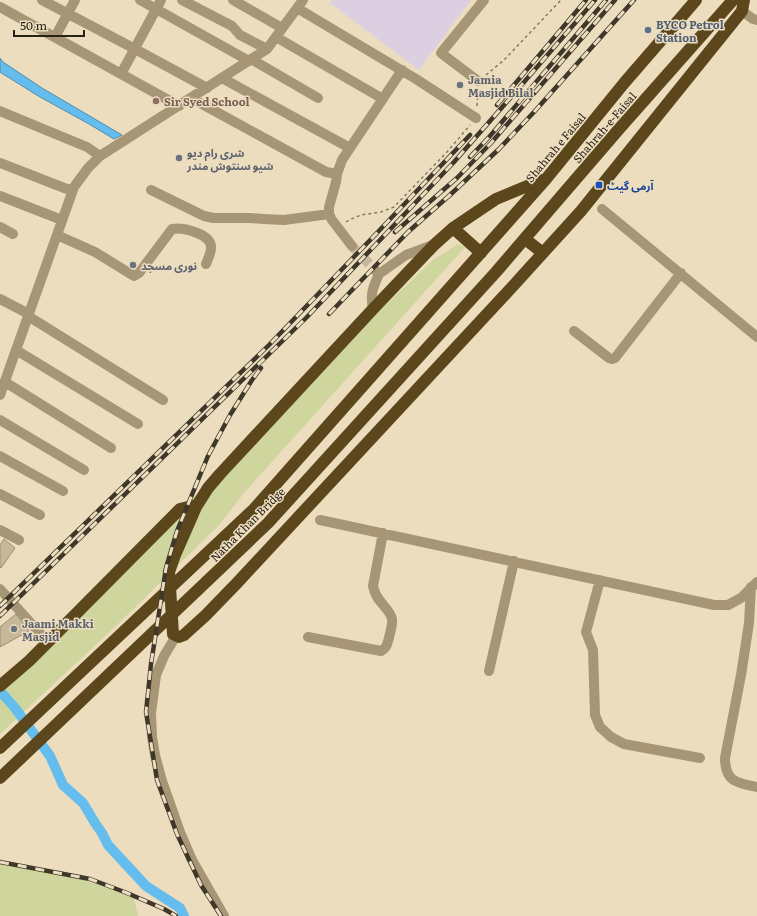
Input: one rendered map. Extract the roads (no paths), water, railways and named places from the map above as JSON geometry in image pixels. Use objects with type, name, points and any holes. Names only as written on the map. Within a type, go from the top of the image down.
[{"type":"highway","name":"Shahrah e Faisal","points":[[468,267],[546,178],[696,0]]},
{"type":"highway","name":"Shahrah-e-Faisal","points":[[496,272],[624,123],[733,0]]},
{"type":"highway","points":[[546,178],[496,199],[453,228],[434,245],[372,309],[208,488],[196,507],[175,555],[170,572],[173,634],[181,637],[206,615],[543,253],[581,211],[743,5]]},
{"type":"highway","points":[[453,228],[481,253]]},
{"type":"highway","points":[[525,239],[543,253]]},
{"type":"highway","name":"Natha Khan Bridge","points":[[0,748],[254,509],[468,267]]},
{"type":"highway","name":"Natha Khan Bridge","points":[[0,778],[268,523],[496,272]]},
{"type":"highway","points":[[0,686],[48,642],[180,509],[192,506],[196,507]]},
{"type":"street","points":[[42,0],[135,48],[207,88]]},
{"type":"street","points":[[55,38],[75,0]]},
{"type":"street","points":[[140,0],[159,4],[250,60],[318,98]]},
{"type":"street","points":[[182,0],[232,26],[240,35],[267,49]]},
{"type":"street","points":[[233,0],[282,28]]},
{"type":"street","points":[[478,81],[441,52],[484,0]]},
{"type":"street","points":[[121,74],[159,4]]},
{"type":"street","points":[[0,395],[72,191],[88,168],[100,156],[118,144],[267,49],[300,4],[476,118]]},
{"type":"street","points":[[743,5],[753,19],[757,20]]},
{"type":"street","points":[[0,7],[179,106]]},
{"type":"street","points":[[276,37],[383,99]]},
{"type":"street","points":[[352,246],[329,214],[329,207],[337,174],[342,160],[402,70]]},
{"type":"street","points":[[222,78],[350,148]]},
{"type":"street","points":[[191,98],[326,172],[337,174]]},
{"type":"street","points":[[0,111],[87,147],[100,156]]},
{"type":"street","points":[[0,163],[72,191]]},
{"type":"street","points":[[151,190],[204,216],[213,218],[284,220],[329,214]]},
{"type":"street","points":[[0,196],[62,220]]},
{"type":"street","points":[[602,208],[757,337]]},
{"type":"street","points":[[0,227],[13,234]]},
{"type":"street","points":[[57,235],[95,252],[134,276],[139,273],[172,229],[183,229],[203,235],[210,241],[211,248],[206,264]]},
{"type":"street","points":[[372,309],[371,298],[378,272],[406,255],[434,245]]},
{"type":"street","points":[[574,331],[609,358],[615,358],[680,273]]},
{"type":"street","points":[[0,299],[163,400]]},
{"type":"street","points":[[16,350],[138,424]]},
{"type":"street","points":[[5,382],[110,448]]},
{"type":"street","points":[[0,420],[84,470]]},
{"type":"street","points":[[0,456],[63,491]]},
{"type":"street","points":[[0,494],[40,515]]},
{"type":"street","points":[[320,520],[714,605],[728,605],[741,598],[754,584]]},
{"type":"street","points":[[0,530],[19,540]]},
{"type":"street","points":[[308,637],[381,651],[387,646],[392,621],[391,615],[374,592],[373,586],[383,533]]},
{"type":"street","points":[[489,671],[514,561]]},
{"type":"street","points":[[600,580],[586,632],[593,650],[595,715],[600,727],[610,737],[624,744],[700,758]]},
{"type":"street","points":[[754,584],[741,675],[725,758],[725,768],[727,774],[732,779],[741,784],[757,788]]},
{"type":"street","points":[[0,589],[48,642]]},
{"type":"street","points":[[176,636],[164,656],[156,675],[151,714],[152,737],[155,755],[162,781],[180,832],[192,860],[224,916]]},
{"type":"water","points":[[0,58],[3,62],[42,88],[122,135],[114,139],[3,74],[0,72]]},
{"type":"waterway","points":[[0,691],[15,708],[50,756],[63,785],[83,803],[108,845],[146,886],[180,908],[184,916]]},
{"type":"tunnel","points":[[352,246],[376,271]]},
{"type":"railway","points":[[497,105],[586,0]]},
{"type":"railway","points":[[0,616],[306,318],[454,162],[595,0]]},
{"type":"railway","points":[[470,157],[490,136],[606,0]]},
{"type":"railway","points":[[395,232],[457,178],[491,143],[615,0]]},
{"type":"railway","points":[[329,314],[408,232],[499,149],[634,0]]},
{"type":"railway","points":[[0,606],[269,345],[470,135]]},
{"type":"railway","points":[[221,916],[201,885],[177,834],[157,780],[146,712],[151,664],[166,568],[177,531],[208,456],[230,415],[261,368]]},
{"type":"railway","points":[[0,862],[90,879],[127,893],[164,909],[176,916]]},
{"type":"place","name":"BYCO Petrol Station","points":[[648,30]]},
{"type":"place","name":"Jamia Masjid Bilal","points":[[460,85]]},
{"type":"place","name":"Sir Syed School","points":[[156,101]]},
{"type":"place","name":"شری رام دیو شیو سنتوش مندر","points":[[179,158]]},
{"type":"place","name":"آرمی گیٹ","points":[[599,185]]},
{"type":"place","name":"نوری مسجد","points":[[133,265]]},
{"type":"place","name":"Jaami Makki Masjid","points":[[14,629]]}]
